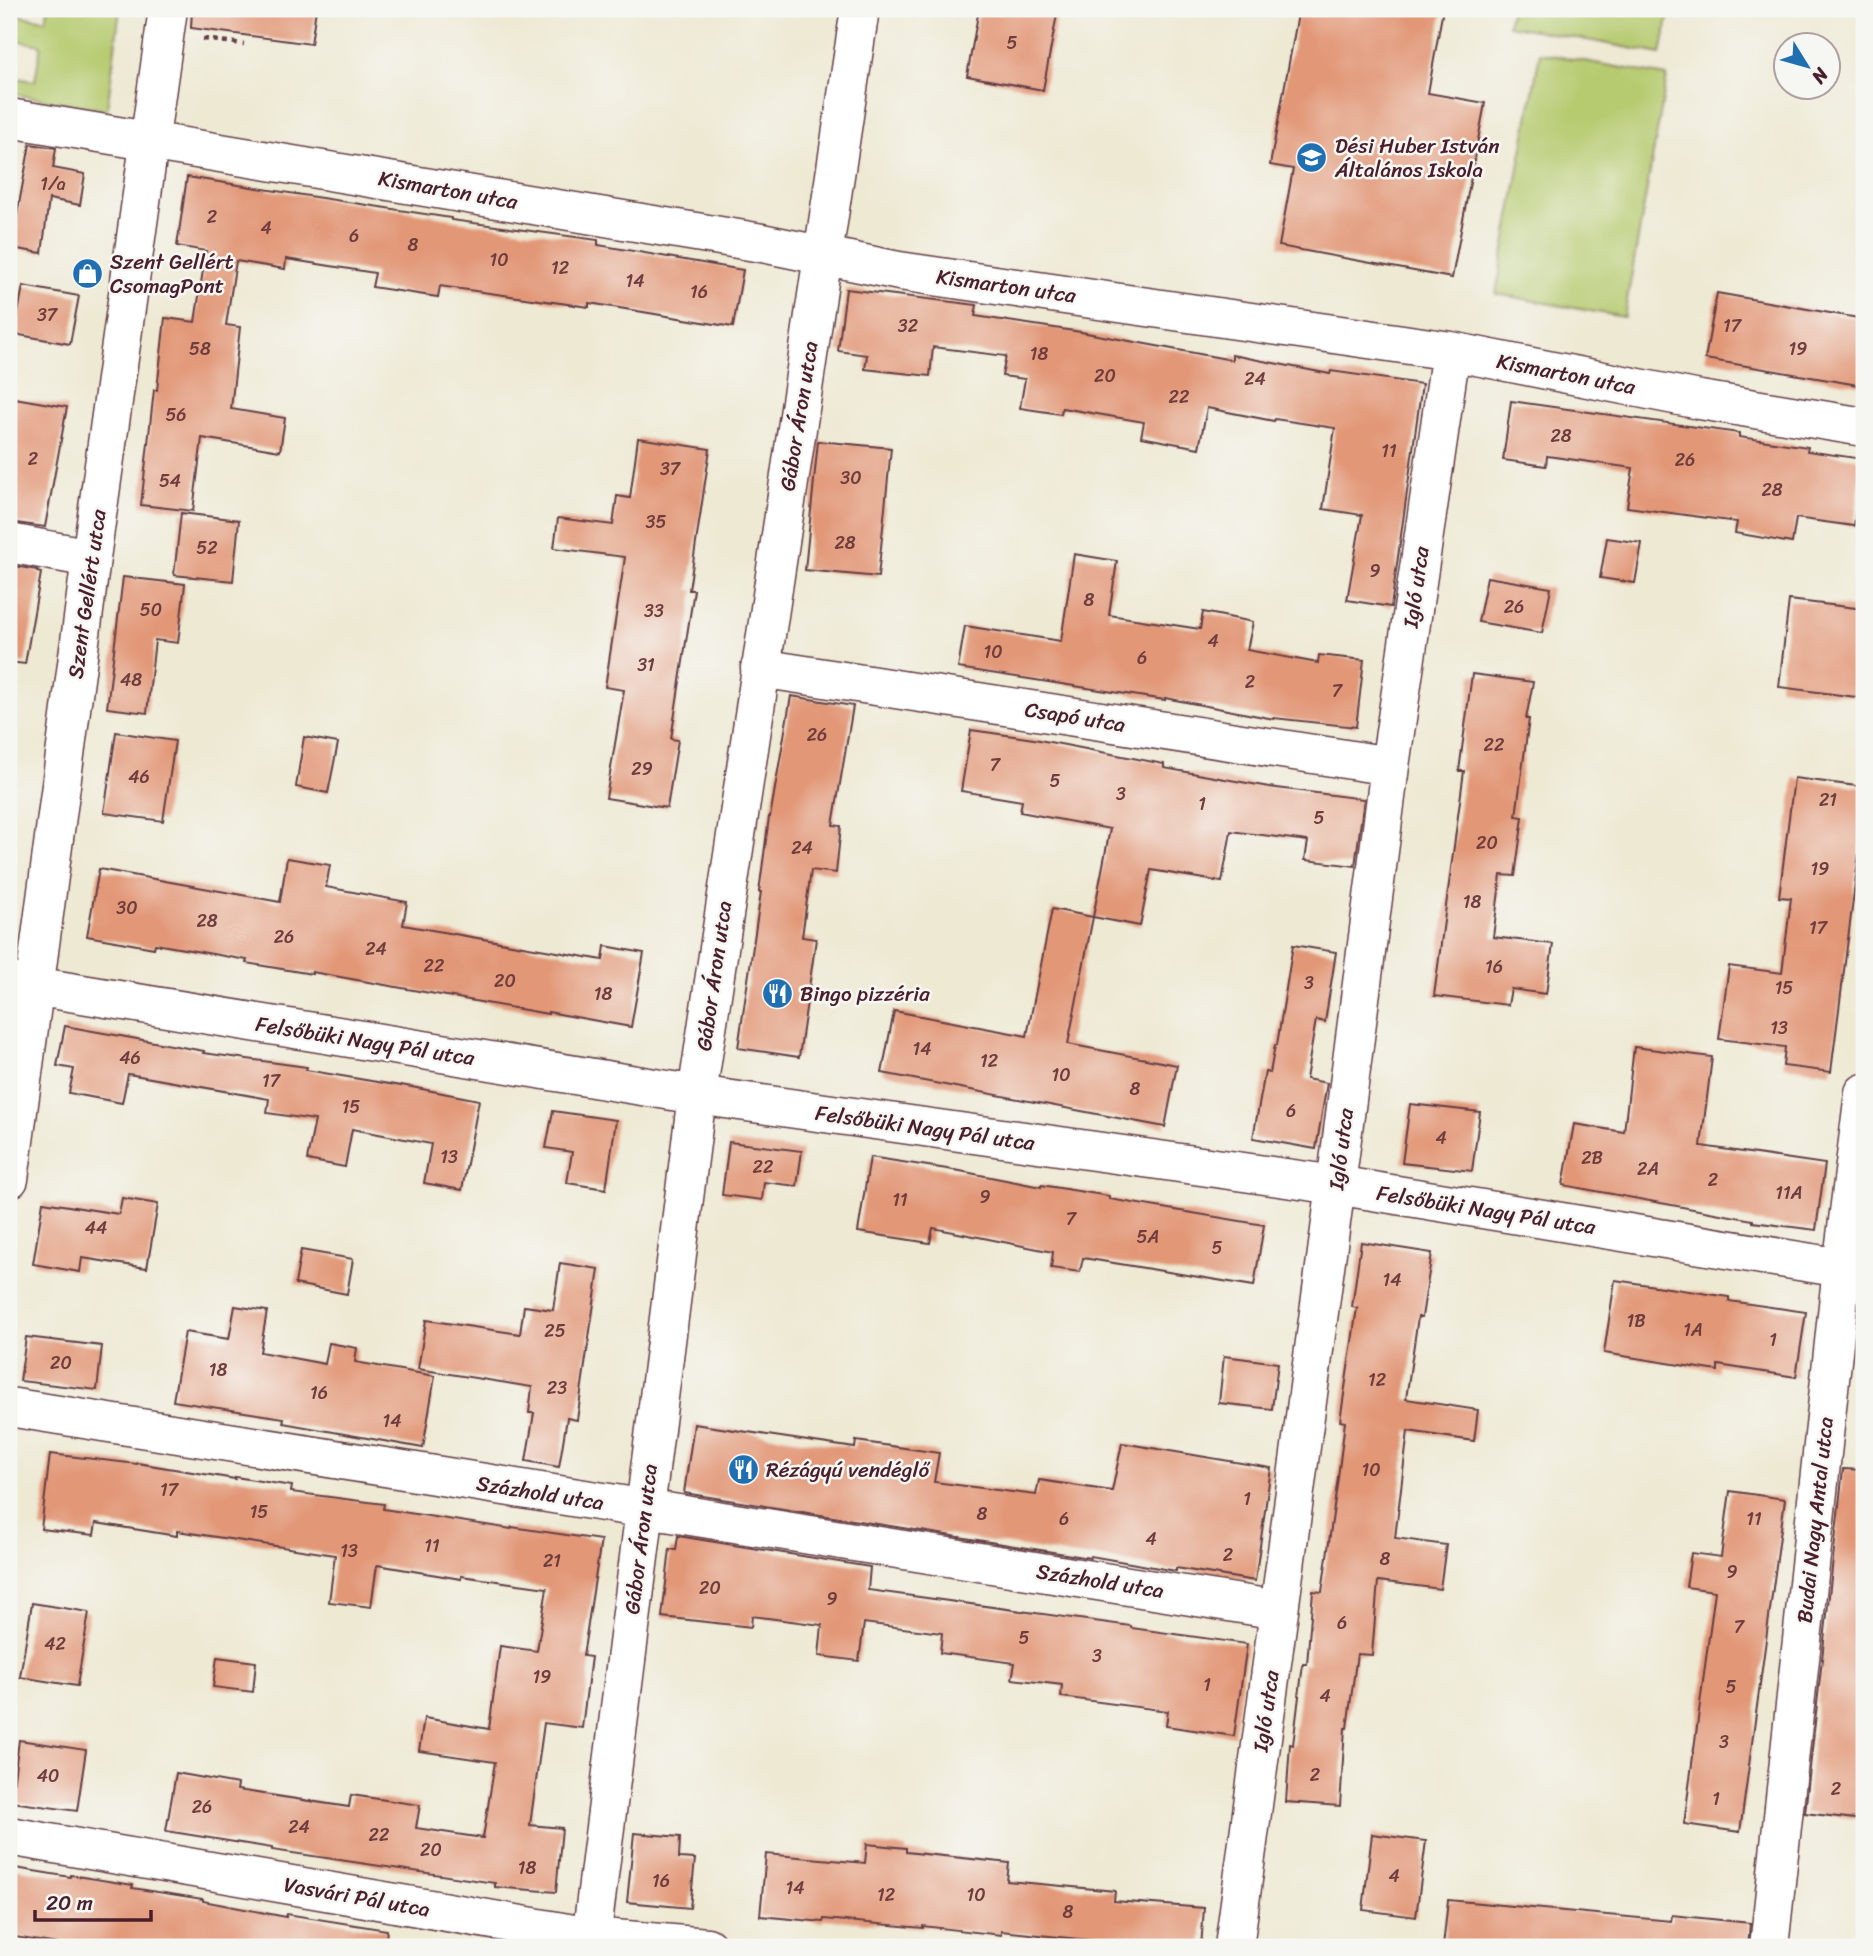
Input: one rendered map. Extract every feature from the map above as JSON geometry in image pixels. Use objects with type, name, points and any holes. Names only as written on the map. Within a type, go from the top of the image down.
[{"type":"street","name":"Szent Gellért utca","points":[[9,1179],[22,984],[91,558],[168,9]]},
{"type":"street","name":"Gábor Áron utca","points":[[590,1942],[696,1096],[860,9]]},
{"type":"street","name":"Kismarton utca","points":[[9,118],[824,254],[899,271],[1451,351],[1700,400],[1864,427]]},
{"type":"street","name":"Igló utca","points":[[1234,1947],[1390,766],[1451,351]]},
{"type":"street","points":[[9,543],[91,558]]},
{"type":"street","name":"Csapó utca","points":[[760,668],[1390,766]]},
{"type":"street","name":"Felsőbüki Nagy Pál utca","points":[[22,984],[696,1096],[1336,1185],[1853,1269]]},
{"type":"street","name":"Budai Nagy Antal utca","points":[[1769,1947],[1853,1269],[1864,1093]]},
{"type":"street","name":"Százhold utca","points":[[9,1407],[1279,1610]]},
{"type":"street","name":"Vasvári Pál utca","points":[[9,1836],[590,1942],[707,1947]]},
{"type":"path","points":[[202,39],[244,44]]},
{"type":"green space","points":[[48,9],[120,9],[107,110],[19,95],[9,84],[9,77],[35,81],[41,45],[9,39],[9,14],[46,20]]},
{"type":"green space","points":[[1511,9],[1670,9],[1661,54],[1508,25]]},
{"type":"green space","points":[[1540,53],[1667,76],[1624,317],[1496,294]]},
{"type":"building","points":[[192,9],[316,9],[311,44],[191,28]]},
{"type":"building","points":[[979,9],[1058,9],[1043,90],[967,76]]},
{"type":"building","points":[[1299,9],[1443,9],[1428,93],[1485,103],[1452,278],[1279,246],[1293,169],[1270,165]]},
{"type":"building","points":[[30,144],[56,148],[53,168],[85,174],[80,205],[49,199],[42,253],[11,248]]},
{"type":"building","points":[[187,177],[451,220],[598,240],[598,245],[743,270],[733,327],[589,303],[589,307],[440,286],[438,297],[372,287],[375,273],[286,259],[285,269],[236,261],[226,325],[240,327],[231,409],[285,418],[280,451],[202,438],[193,511],[141,505],[165,318],[195,322],[206,251],[177,246]]},
{"type":"building","points":[[23,286],[79,296],[70,344],[14,334]]},
{"type":"building","points":[[846,289],[977,305],[975,316],[1081,332],[1232,360],[1232,355],[1330,374],[1331,371],[1422,384],[1391,607],[1347,600],[1362,515],[1323,509],[1335,428],[1275,419],[1274,421],[1207,408],[1199,448],[1141,437],[1144,422],[1062,408],[1061,414],[1020,408],[1025,379],[1002,376],[1006,356],[933,347],[930,376],[865,369],[867,355],[838,351]]},
{"type":"building","points":[[1717,293],[1864,319],[1864,386],[1705,359]]},
{"type":"building","points":[[9,397],[67,407],[45,527],[9,522]]},
{"type":"building","points":[[1511,401],[1739,433],[1739,437],[1808,447],[1807,451],[1863,459],[1854,526],[1796,518],[1792,543],[1735,533],[1737,522],[1627,507],[1633,468],[1547,456],[1546,466],[1503,460]]},
{"type":"building","points":[[638,438],[710,449],[689,590],[694,590],[671,739],[678,740],[667,808],[606,798],[624,690],[605,687],[625,557],[554,548],[558,518],[613,525],[617,496],[630,498]]},
{"type":"building","points":[[818,441],[891,448],[878,577],[805,570]]},
{"type":"building","points":[[181,513],[239,520],[233,581],[174,575]]},
{"type":"building","points":[[1607,538],[1642,543],[1635,583],[1600,578]]},
{"type":"building","points":[[1074,554],[1117,561],[1109,615],[1200,629],[1203,612],[1253,622],[1247,650],[1318,663],[1319,655],[1364,660],[1356,727],[1274,719],[1165,698],[958,668],[965,626],[1061,641]]},
{"type":"building","points":[[9,565],[41,573],[25,664],[9,662]]},
{"type":"building","points":[[123,577],[185,584],[178,643],[155,640],[147,713],[107,708]]},
{"type":"building","points":[[1487,577],[1551,588],[1542,633],[1478,622]]},
{"type":"building","points":[[1789,600],[1864,609],[1864,698],[1779,687]]},
{"type":"building","points":[[1472,674],[1533,682],[1526,719],[1529,719],[1516,816],[1523,817],[1515,876],[1501,875],[1493,937],[1553,944],[1546,994],[1511,989],[1508,1005],[1434,996],[1464,771],[1459,771]]},
{"type":"building","points":[[791,696],[853,706],[833,825],[841,826],[836,873],[811,870],[802,937],[816,939],[799,1057],[738,1048],[769,817]]},
{"type":"building","points":[[971,730],[1034,739],[1164,764],[1164,768],[1269,787],[1364,799],[1355,866],[1305,860],[1308,841],[1231,831],[1222,882],[1151,870],[1140,926],[1093,917],[1110,829],[1020,812],[1022,801],[961,791]]},
{"type":"building","points":[[116,732],[175,741],[163,821],[104,813]]},
{"type":"building","points":[[304,737],[338,743],[328,793],[296,787]]},
{"type":"building","points":[[1794,778],[1864,787],[1864,814],[1831,1072],[1783,1066],[1785,1047],[1719,1039],[1729,966],[1782,973],[1791,898],[1779,897]]},
{"type":"building","points":[[287,858],[330,865],[326,887],[407,902],[403,925],[603,960],[605,946],[644,953],[631,1027],[246,963],[247,960],[155,944],[154,948],[87,936],[99,869],[280,902]]},
{"type":"building","points":[[1052,909],[1093,917],[1068,1044],[1177,1065],[1165,1127],[882,1073],[894,1011],[1027,1036]]},
{"type":"building","points":[[1293,945],[1336,952],[1325,1022],[1316,1020],[1306,1079],[1327,1083],[1316,1149],[1253,1138],[1265,1072],[1270,1073],[1277,1045]]},
{"type":"building","points":[[65,1026],[204,1051],[203,1053],[307,1067],[306,1070],[479,1100],[462,1190],[424,1183],[431,1144],[352,1129],[345,1167],[307,1160],[315,1120],[267,1113],[269,1099],[128,1074],[122,1103],[69,1093],[74,1069],[57,1066]]},
{"type":"building","points":[[1634,1047],[1712,1057],[1701,1146],[1825,1164],[1816,1230],[1753,1222],[1563,1185],[1574,1124],[1624,1132]]},
{"type":"building","points":[[1410,1104],[1480,1112],[1472,1171],[1402,1163]]},
{"type":"building","points":[[553,1111],[616,1120],[606,1189],[567,1183],[572,1152],[546,1148]]},
{"type":"building","points":[[729,1142],[802,1151],[797,1186],[764,1182],[762,1200],[722,1195]]},
{"type":"building","points":[[870,1157],[1109,1196],[1109,1199],[1264,1225],[1254,1286],[1083,1258],[1080,1272],[1051,1268],[1053,1252],[933,1228],[930,1243],[858,1232]]},
{"type":"building","points":[[122,1198],[158,1204],[147,1268],[82,1258],[80,1272],[33,1264],[43,1202],[119,1214]]},
{"type":"building","points":[[1361,1242],[1432,1253],[1422,1317],[1418,1317],[1406,1399],[1478,1410],[1474,1441],[1408,1431],[1395,1538],[1446,1545],[1440,1589],[1378,1581],[1372,1655],[1357,1654],[1345,1728],[1340,1806],[1286,1802],[1290,1744],[1293,1745],[1303,1664],[1307,1664],[1313,1591],[1322,1592],[1337,1485],[1345,1422],[1340,1421],[1357,1308],[1352,1307]]},
{"type":"building","points":[[301,1250],[353,1259],[347,1294],[295,1284]]},
{"type":"building","points":[[560,1263],[599,1269],[577,1420],[567,1418],[559,1467],[526,1461],[534,1413],[529,1413],[532,1387],[418,1369],[426,1320],[520,1334],[524,1306],[553,1310]]},
{"type":"building","points":[[1615,1280],[1806,1312],[1796,1377],[1718,1365],[1718,1371],[1604,1353]]},
{"type":"building","points":[[235,1306],[267,1311],[260,1352],[325,1364],[329,1343],[357,1348],[355,1362],[435,1376],[423,1448],[283,1423],[284,1418],[173,1401],[185,1332],[229,1339]]},
{"type":"building","points":[[26,1337],[102,1346],[97,1390],[20,1381]]},
{"type":"building","points":[[1224,1356],[1278,1363],[1272,1409],[1219,1403]]},
{"type":"building","points":[[694,1424],[855,1448],[856,1441],[939,1453],[934,1482],[1036,1495],[1039,1480],[1112,1491],[1122,1443],[1271,1468],[1255,1581],[1091,1556],[1090,1558],[684,1493]]},
{"type":"building","points":[[50,1454],[235,1477],[292,1486],[291,1492],[384,1504],[383,1509],[601,1540],[583,1656],[591,1657],[582,1728],[544,1723],[530,1825],[562,1828],[556,1892],[495,1887],[495,1883],[272,1850],[166,1831],[176,1773],[238,1784],[237,1790],[349,1807],[351,1795],[420,1805],[416,1828],[483,1838],[495,1762],[419,1751],[424,1718],[489,1729],[500,1646],[537,1651],[547,1588],[461,1576],[461,1579],[377,1565],[371,1607],[329,1602],[335,1555],[177,1531],[177,1536],[96,1523],[94,1535],[41,1529]]},
{"type":"building","points":[[1843,1469],[1864,1470],[1864,1820],[1805,1813]]},
{"type":"building","points":[[1730,1491],[1785,1499],[1740,1832],[1684,1824],[1715,1591],[1686,1587],[1691,1553],[1721,1557]]},
{"type":"building","points":[[678,1536],[870,1567],[868,1590],[1247,1644],[1234,1736],[1166,1726],[1168,1711],[1061,1697],[1062,1685],[1012,1679],[1015,1663],[940,1653],[942,1633],[864,1623],[859,1661],[819,1656],[822,1625],[752,1616],[751,1627],[662,1617],[670,1549],[676,1550]]},
{"type":"building","points":[[32,1603],[89,1612],[77,1686],[20,1677]]},
{"type":"building","points":[[217,1657],[256,1662],[253,1692],[213,1687]]},
{"type":"building","points":[[19,1740],[86,1750],[77,1811],[11,1802]]},
{"type":"building","points":[[634,1833],[680,1837],[679,1858],[695,1859],[690,1908],[627,1902]]},
{"type":"building","points":[[1372,1834],[1426,1841],[1416,1917],[1363,1910]]},
{"type":"building","points":[[867,1844],[906,1848],[906,1852],[1009,1863],[1007,1881],[1115,1891],[1114,1901],[1204,1908],[1201,1947],[1158,1947],[1001,1931],[1001,1935],[923,1926],[824,1919],[823,1922],[760,1916],[766,1854],[865,1863]]},
{"type":"building","points":[[9,1867],[133,1885],[132,1888],[203,1899],[286,1917],[287,1914],[387,1930],[385,1947],[75,1947],[9,1936]]},
{"type":"building","points":[[1448,1900],[1671,1921],[1672,1915],[1750,1923],[1748,1947],[1443,1947]]},
{"type":"place","name":"Dési Huber István Általános Iskola","points":[[1312,158]]},
{"type":"place","name":"Szent Gellért CsomagPont","points":[[87,274]]},
{"type":"place","name":"Bingo pizzéria","points":[[777,994]]},
{"type":"place","name":"Rézágyú vendéglő","points":[[743,1470]]}]
